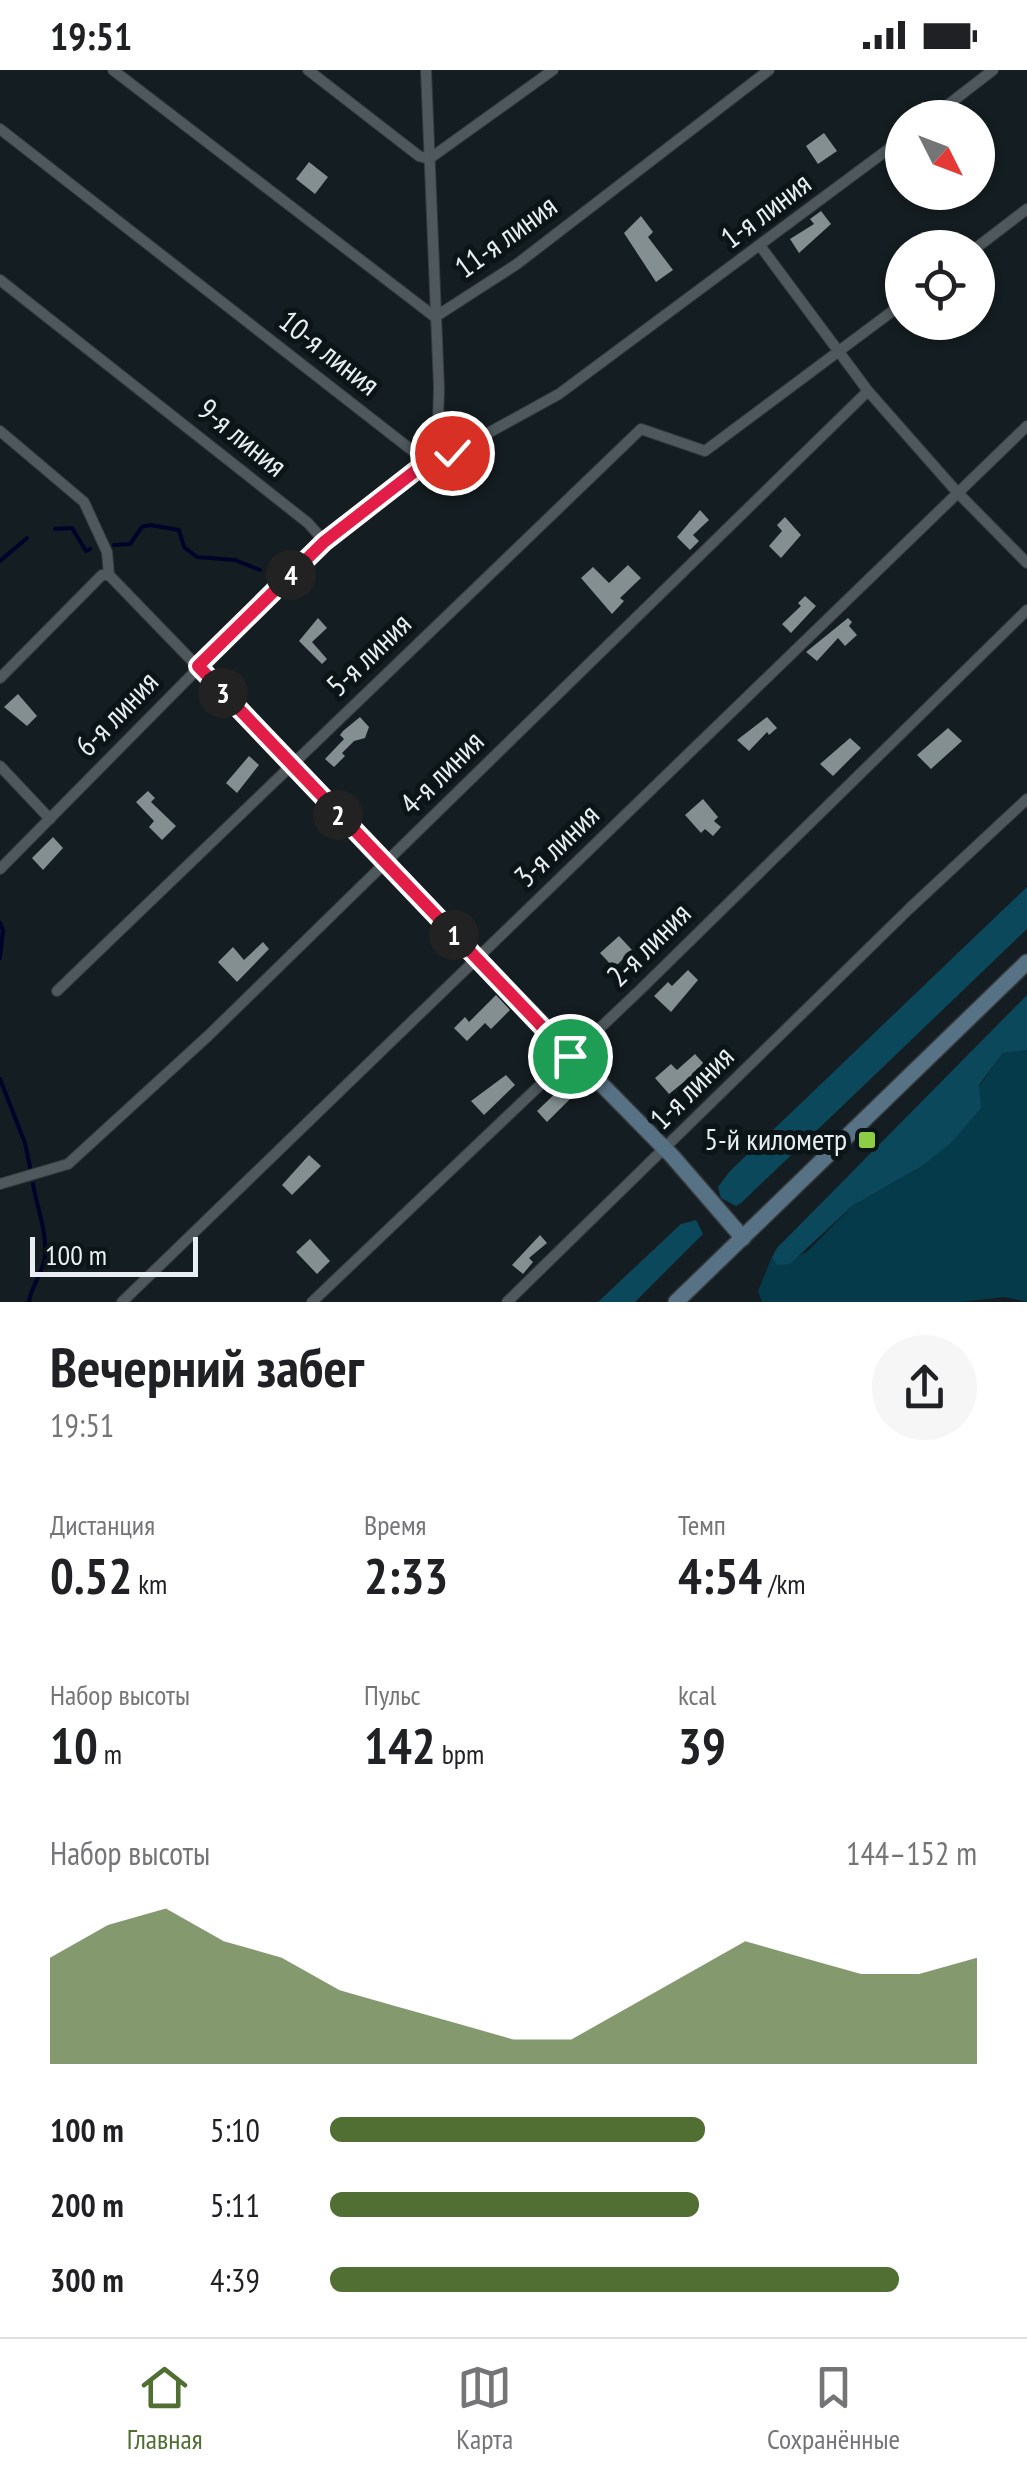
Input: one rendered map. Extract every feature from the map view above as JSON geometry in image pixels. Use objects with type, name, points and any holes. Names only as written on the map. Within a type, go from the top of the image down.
[{"type":"street","points":[[114,70],[435,318]]},
{"type":"street","points":[[308,70],[419,156],[430,159]]},
{"type":"street","points":[[426,70],[435,318],[432,458]]},
{"type":"street","points":[[430,159],[552,70]]},
{"type":"street","name":"11-я линия","points":[[435,318],[517,264],[768,70]]},
{"type":"street","points":[[954,100],[993,70]]},
{"type":"street","name":"10-я линия","points":[[0,129],[432,458]]},
{"type":"street","name":"1-я линия","points":[[659,321],[885,152]]},
{"type":"street","points":[[995,233],[1027,209]]},
{"type":"street","points":[[762,246],[868,391],[957,492],[1027,563]]},
{"type":"street","name":"9-я линия","points":[[0,280],[308,523],[324,542]]},
{"type":"street","points":[[839,353],[885,317]]},
{"type":"street","name":"6-я линия","points":[[0,869],[324,542],[432,458],[452,453],[559,394],[659,321]]},
{"type":"street","name":"5-я линия","points":[[57,991],[641,428],[705,451],[839,353]]},
{"type":"street","name":"4-я линия","points":[[0,1184],[68,1164],[385,864],[868,391]]},
{"type":"street","name":"3-я линия","points":[[122,1302],[1027,426]]},
{"type":"street","points":[[0,431],[84,502],[107,552],[109,575],[570,1056],[666,1150],[742,1238]]},
{"type":"street","points":[[0,678],[102,575],[109,575]]},
{"type":"street","name":"2-я линия","points":[[312,1302],[1027,610]]},
{"type":"street","points":[[0,766],[50,819]]},
{"type":"street","name":"1-я линия","points":[[507,1302],[910,908],[1027,799]]},
{"type":"street","points":[[676,1302],[1027,962]]},
{"type":"shaded area","points":[[1027,887],[1027,929],[741,1203],[736,1206],[721,1198],[718,1187],[730,1171]]},
{"type":"shaded area","points":[[1027,995],[1027,1050],[1003,1053],[979,1085],[981,1108],[953,1141],[922,1166],[852,1206],[790,1264],[777,1265],[772,1257],[777,1248]]},
{"type":"shaded area","points":[[1027,1050],[1027,1302],[1004,1297],[961,1302],[762,1302],[758,1291],[772,1257],[778,1265],[807,1252],[852,1206],[922,1166],[1003,1053]]},
{"type":"shaded area","points":[[696,1220],[703,1234],[635,1302],[598,1302],[681,1224]]},
{"type":"building","points":[[824,133],[837,151],[818,164],[806,146]]},
{"type":"building","points":[[309,162],[328,177],[315,194],[296,179]]},
{"type":"building","points":[[821,211],[831,224],[799,253],[790,239],[814,224],[810,219]]},
{"type":"building","points":[[641,216],[653,232],[648,237],[673,270],[656,282],[624,233]]},
{"type":"building","points":[[700,510],[709,520],[693,535],[699,541],[690,550],[677,537]]},
{"type":"building","points":[[785,517],[801,535],[781,558],[769,546],[782,531],[777,525]]},
{"type":"building","points":[[628,565],[641,578],[620,598],[624,601],[612,614],[581,578],[593,567],[609,583]]},
{"type":"building","points":[[805,596],[816,606],[791,633],[782,624],[801,606],[798,603]]},
{"type":"building","points":[[318,618],[327,628],[312,642],[327,659],[322,664],[299,641]]},
{"type":"building","points":[[848,618],[857,635],[845,646],[838,638],[817,661],[806,652]]},
{"type":"building","points":[[18,694],[37,716],[27,726],[4,707]]},
{"type":"building","points":[[360,717],[369,727],[365,738],[354,741],[334,767],[325,759],[344,739],[340,735],[343,731]]},
{"type":"building","points":[[767,717],[777,728],[769,735],[767,732],[749,751],[737,740]]},
{"type":"building","points":[[948,728],[962,741],[931,769],[917,755]]},
{"type":"building","points":[[850,738],[861,748],[833,776],[820,764]]},
{"type":"building","points":[[249,756],[259,765],[237,793],[226,783]]},
{"type":"building","points":[[148,791],[155,798],[151,802],[176,826],[162,840],[149,827],[154,821],[136,802]]},
{"type":"building","points":[[703,799],[721,827],[713,836],[705,829],[701,833],[685,815]]},
{"type":"building","points":[[53,837],[63,848],[43,870],[32,858]]},
{"type":"building","points":[[619,936],[632,950],[614,968],[600,953]]},
{"type":"building","points":[[263,942],[269,949],[237,982],[218,962],[233,947],[244,960]]},
{"type":"building","points":[[688,970],[698,980],[671,1012],[654,996]]},
{"type":"building","points":[[496,995],[510,1010],[491,1029],[485,1023],[467,1041],[454,1028],[465,1017],[469,1022]]},
{"type":"building","points":[[695,1054],[705,1065],[669,1094],[655,1078],[671,1064],[677,1070]]},
{"type":"building","points":[[506,1075],[515,1085],[484,1115],[471,1101]]},
{"type":"building","points":[[562,1087],[572,1097],[547,1122],[537,1111]]},
{"type":"building","points":[[309,1155],[321,1166],[292,1195],[282,1185]]},
{"type":"building","points":[[540,1235],[547,1243],[529,1258],[533,1262],[523,1274],[512,1265]]},
{"type":"building","points":[[310,1239],[330,1261],[317,1274],[296,1252]]},
{"type":"waterway","points":[[114,545],[130,544],[142,527],[150,525],[179,530],[184,547],[197,557],[235,560],[260,570]]},
{"type":"waterway","points":[[55,529],[72,528],[86,551],[90,549]]},
{"type":"waterway","points":[[0,561],[27,538]]},
{"type":"waterway","points":[[0,923],[0,958]]},
{"type":"waterway","points":[[0,1079],[25,1143],[30,1167]]},
{"type":"waterway","points":[[29,1302],[45,1256],[33,1184]]},
{"type":"place","name":"5-й километр","points":[[867,1140]]},
{"type":"route","points":[[452,453],[437,454],[324,542],[198,666],[570,1056]]}]
